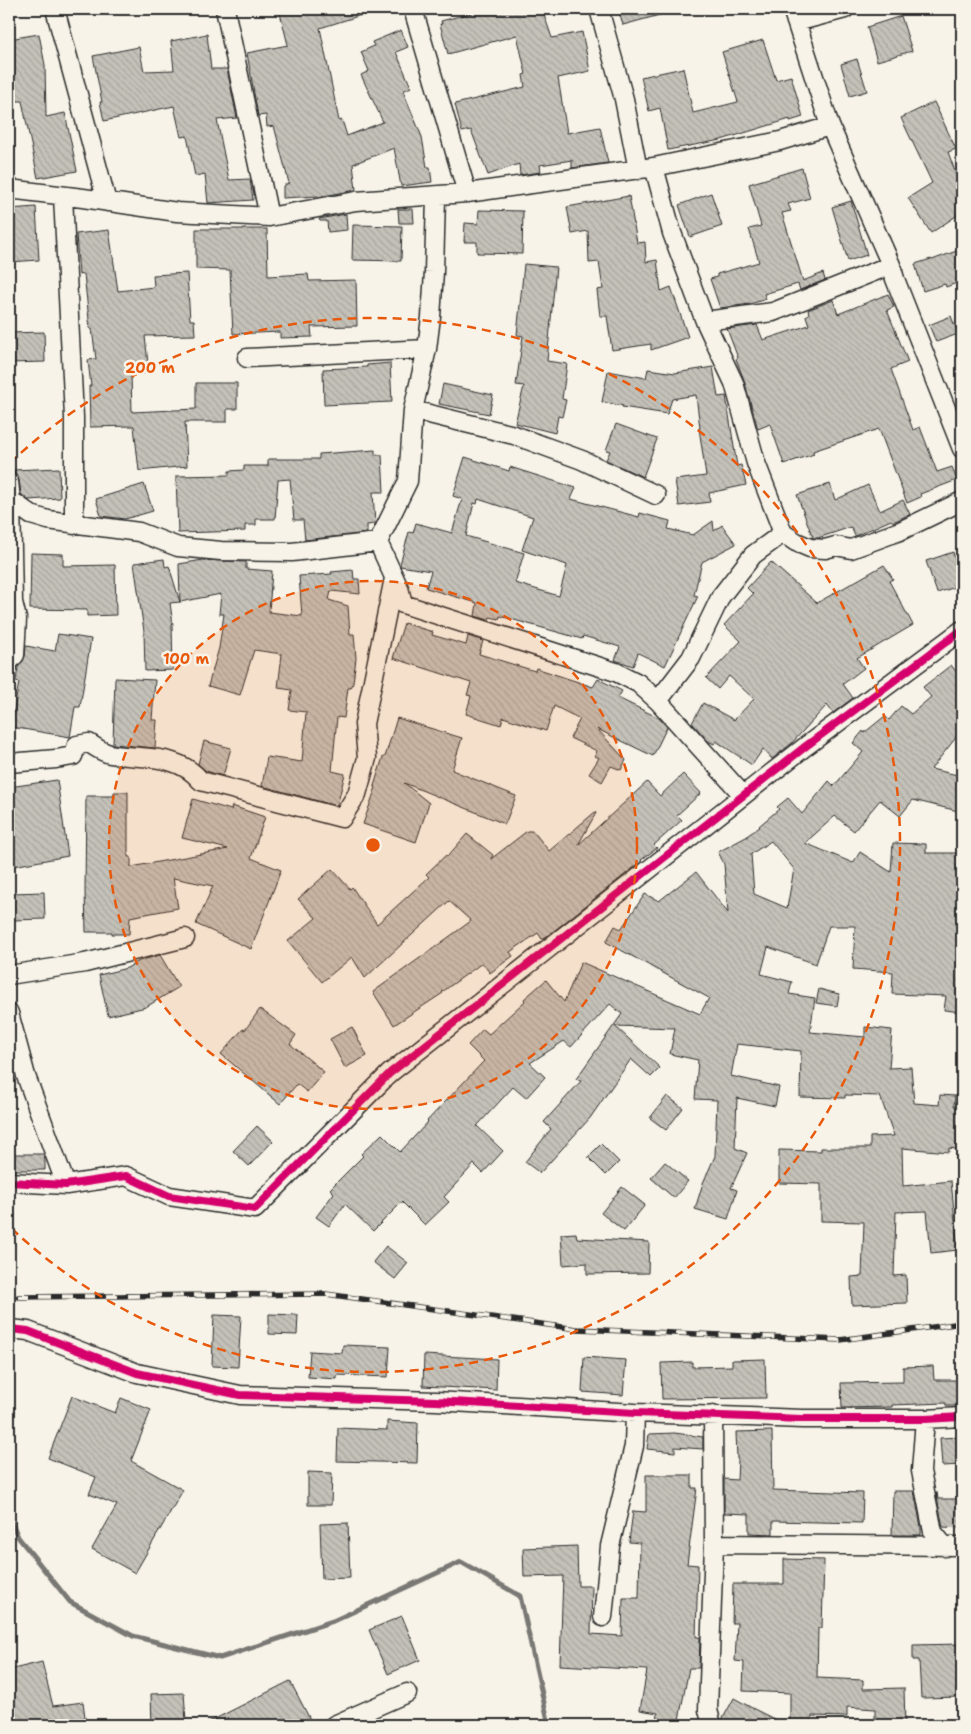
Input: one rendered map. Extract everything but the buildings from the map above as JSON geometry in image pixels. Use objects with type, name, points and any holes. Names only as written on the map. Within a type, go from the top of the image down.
[{"type":"street","points":[[55,9],[107,202]]},
{"type":"street","points":[[225,9],[269,217]]},
{"type":"street","points":[[413,9],[467,194]]},
{"type":"street","points":[[599,9],[624,99],[646,168],[705,321],[734,383],[756,462],[783,533],[796,542],[810,548],[826,549],[836,546],[851,549],[900,531],[962,501]]},
{"type":"street","points":[[845,9],[794,16],[830,126],[891,265],[895,280],[962,449]]},
{"type":"street","points":[[9,189],[177,212],[269,217],[356,201],[467,194],[646,168],[780,141],[830,126]]},
{"type":"street","points":[[63,196],[74,417],[74,525]]},
{"type":"street","points":[[378,542],[408,481],[413,410],[427,349],[434,272],[436,197]]},
{"type":"street","points":[[705,321],[773,312],[891,265]]},
{"type":"street","points":[[247,358],[427,349]]},
{"type":"street","points":[[413,410],[514,435],[582,460],[656,495]]},
{"type":"street","points":[[9,482],[11,500],[11,602],[17,619],[15,655],[9,662]]},
{"type":"street","points":[[11,500],[31,515],[48,520],[74,525],[139,532],[178,547],[221,551],[292,552],[378,542]]},
{"type":"street","points":[[11,531],[31,515]]},
{"type":"street","points":[[658,701],[691,658],[721,596],[753,555],[783,533]]},
{"type":"street","points":[[378,542],[403,604],[616,672],[638,684],[658,701],[743,795]]},
{"type":"street","points":[[9,763],[73,756],[78,745],[88,743],[107,753],[173,761],[195,774],[201,781],[342,818],[357,794],[367,758],[364,724],[394,578]]},
{"type":"street","points":[[9,1182],[66,1185],[126,1176],[169,1196],[255,1209],[390,1074],[806,746],[962,630]]},
{"type":"street","points":[[9,975],[85,963],[185,938]]},
{"type":"street","points":[[9,1013],[26,1076],[66,1185]]},
{"type":"street","points":[[9,1332],[11,1329],[28,1331],[137,1373],[240,1395],[436,1401],[635,1413],[802,1418],[925,1419],[962,1417]]},
{"type":"street","points":[[603,1617],[610,1546],[634,1446],[635,1413]]},
{"type":"street","points":[[712,1725],[708,1710],[714,1544],[713,1415]]},
{"type":"street","points":[[925,1419],[921,1471],[933,1532],[954,1546]]},
{"type":"street","points":[[714,1544],[954,1546]]},
{"type":"street","points":[[334,1725],[406,1693]]},
{"type":"waterway","points":[[9,1516],[18,1537],[70,1602],[133,1636],[220,1658],[333,1621],[461,1562],[520,1596],[549,1725]]},
{"type":"railway","points":[[18,1297],[326,1294],[577,1329],[840,1340],[962,1323]]},
{"type":"cycle path","points":[[9,1182],[66,1185],[126,1176],[169,1196],[255,1209],[390,1073],[806,746],[962,630]]},
{"type":"cycle path","points":[[9,1332],[11,1329],[28,1331],[137,1373],[240,1395],[436,1401],[635,1413],[802,1419],[925,1419],[962,1417]]}]
